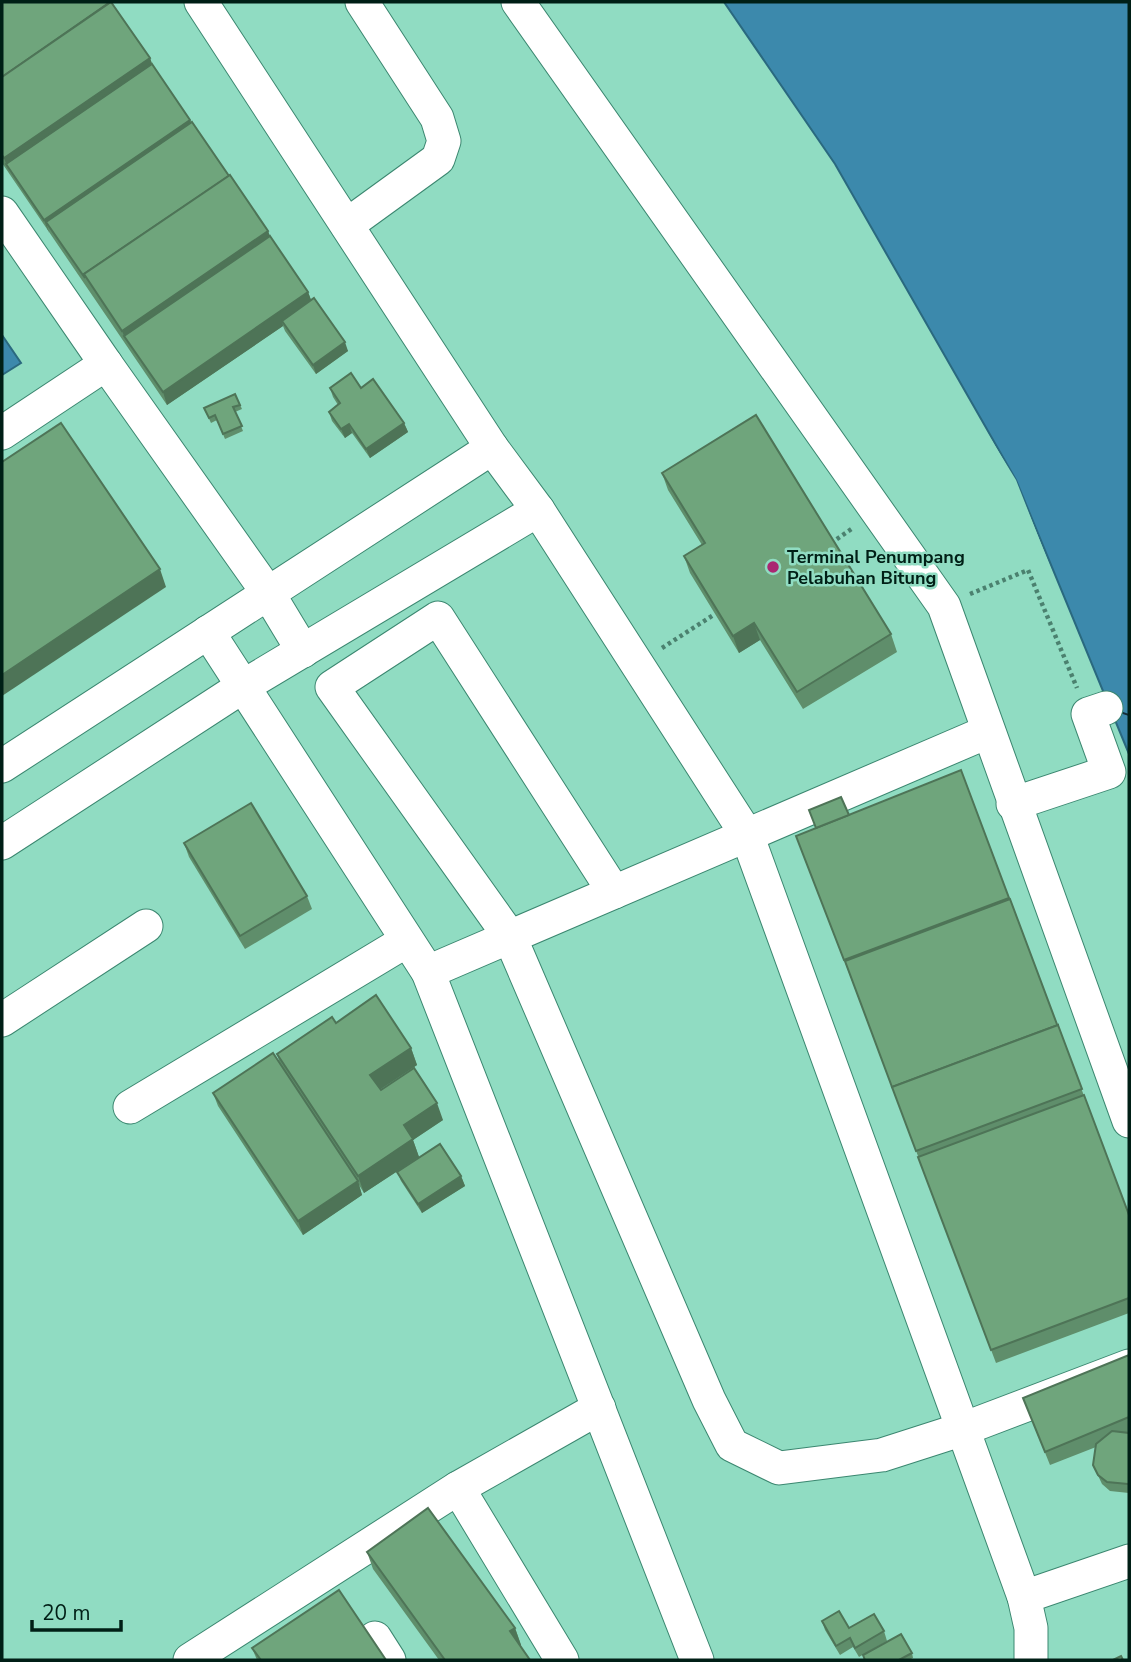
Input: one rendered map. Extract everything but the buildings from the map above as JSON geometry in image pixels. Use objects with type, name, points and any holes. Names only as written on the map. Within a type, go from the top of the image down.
[{"type":"lane","points":[[201,2],[492,448],[538,510],[747,835],[1024,1597],[1031,1628],[1031,1660]]},
{"type":"lane","points":[[347,225],[438,159],[444,141],[437,118],[362,2]]},
{"type":"lane","points":[[518,2],[944,606],[987,732],[1129,1121]]},
{"type":"lane","points":[[2,213],[268,593],[303,651]]},
{"type":"lane","points":[[2,433],[107,364]]},
{"type":"lane","points":[[2,766],[492,448]]},
{"type":"lane","points":[[2,843],[242,687],[538,510]]},
{"type":"lane","points":[[366,613],[390,649]]},
{"type":"lane","points":[[614,892],[438,618],[332,687],[510,937],[709,1401],[732,1445],[779,1468],[882,1455],[963,1429],[1129,1366]]},
{"type":"lane","points":[[208,632],[428,972],[696,1660]]},
{"type":"lane","points":[[1013,804],[1109,772],[1097,711]]},
{"type":"lane","points":[[428,972],[987,732]]},
{"type":"lane","points":[[2,1020],[146,926]]},
{"type":"lane","points":[[130,1107],[406,941]]},
{"type":"lane","points":[[190,1660],[458,1488],[599,1408]]},
{"type":"lane","points":[[458,1488],[562,1660]]},
{"type":"lane","points":[[1024,1597],[1129,1561]]},
{"type":"path","points":[[944,606],[1028,570],[1097,711]]},
{"type":"path","points":[[637,663],[715,614]]},
{"type":"water","points":[[724,2],[1129,2],[1129,754],[1016,480],[835,164]]},
{"type":"water","points":[[2,335],[21,363],[2,375]]},
{"type":"pier","points":[[953,377],[1016,480],[1099,691],[1013,482]]},
{"type":"ferry route","points":[[1120,712],[1129,715]]},
{"type":"place","name":"Terminal Penumpang Pelabuhan Bitung","points":[[773,567]]}]
